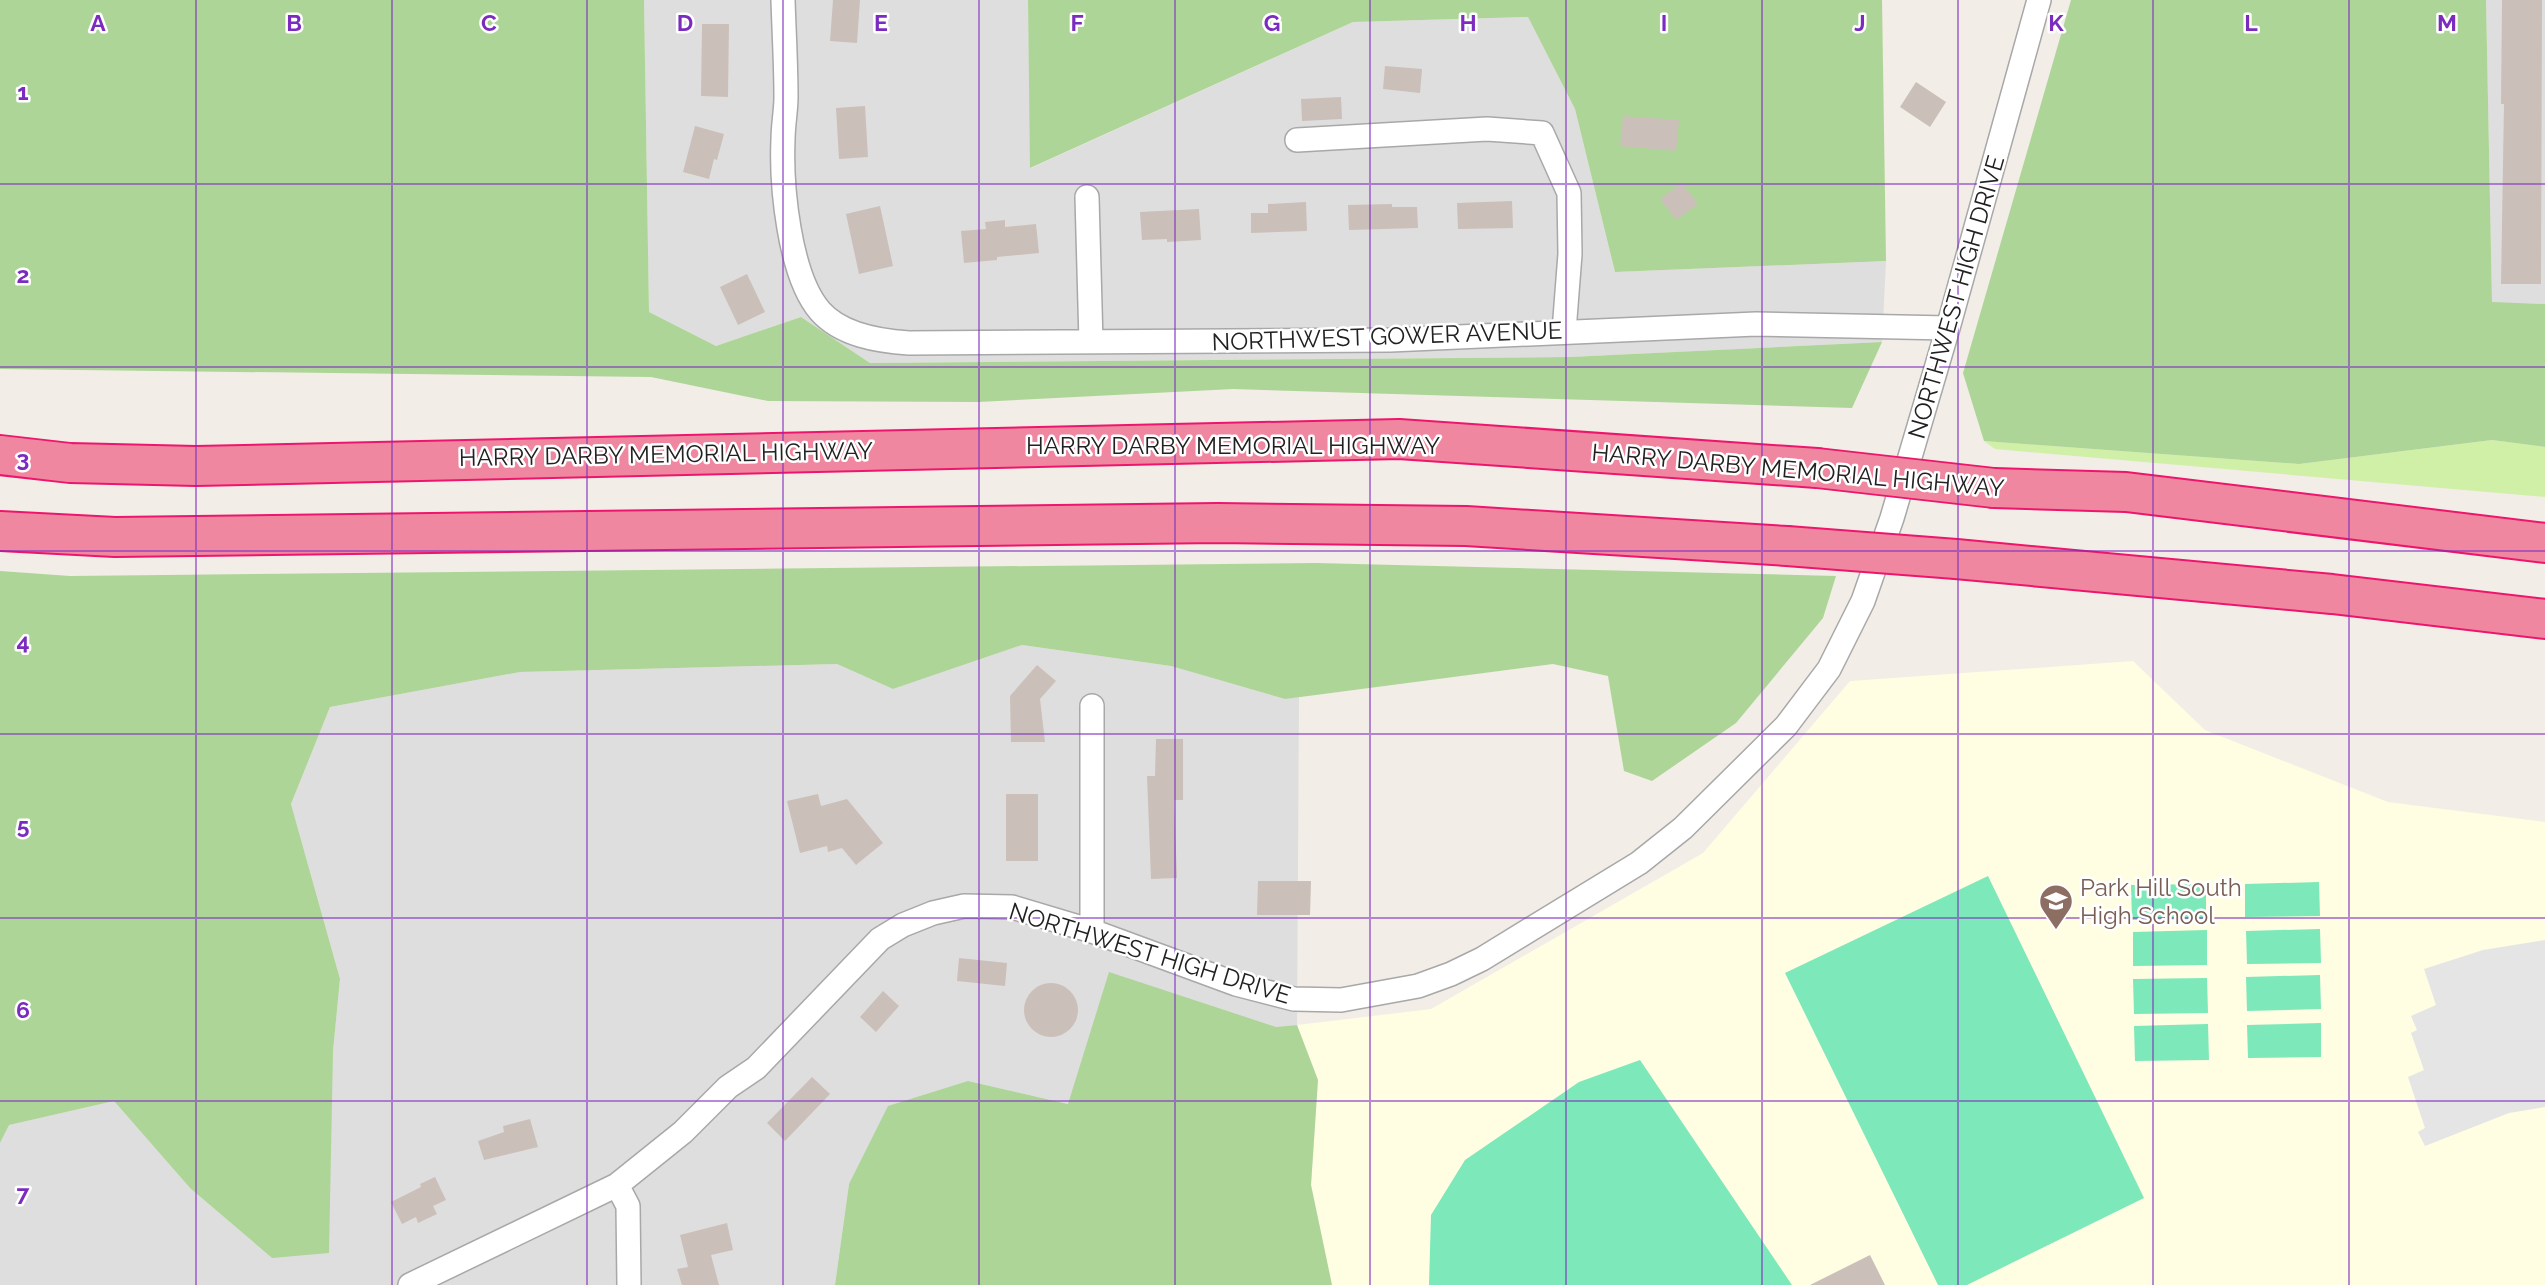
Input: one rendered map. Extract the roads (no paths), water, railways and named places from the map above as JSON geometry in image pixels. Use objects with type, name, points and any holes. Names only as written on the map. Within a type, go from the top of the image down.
[{"type":"highway","name":"HARRY DARBY MEMORIAL HIGHWAY","points":[[0,455],[70,463],[196,466],[1399,439],[1817,468],[1994,488],[2126,492],[2545,542]]},
{"type":"highway","points":[[0,531],[116,537],[1218,523],[1466,526],[1787,545],[1956,559],[2332,594],[2545,619]]},
{"type":"highway","points":[[2443,530],[2545,524]]},
{"type":"street","name":"NORTHWEST GOWER AVENUE","points":[[783,0],[786,100],[783,182],[788,223],[805,286],[820,311],[858,334],[888,342],[1091,342],[1390,340],[1756,324],[1948,328]]},
{"type":"street","name":"NORTHWEST HIGH DRIVE","points":[[411,1285],[617,1185],[682,1132],[728,1087],[756,1068],[880,939],[903,925],[933,913],[980,905],[1012,907],[1092,931],[1236,985],[1294,999],[1341,1000],[1418,986],[1482,959],[1639,863],[1684,828],[1731,784],[1786,726],[1829,669],[1863,601],[1892,518],[1948,328],[2039,0]]},
{"type":"street","points":[[1297,140],[1487,129],[1542,133],[1569,193],[1570,254],[1564,331]]},
{"type":"street","points":[[1087,197],[1091,342]]},
{"type":"street","points":[[1092,706],[1092,931]]},
{"type":"street","points":[[617,1185],[628,1206],[629,1285]]},
{"type":"place","name":"Park Hill South High School","points":[[2056,931]]}]
